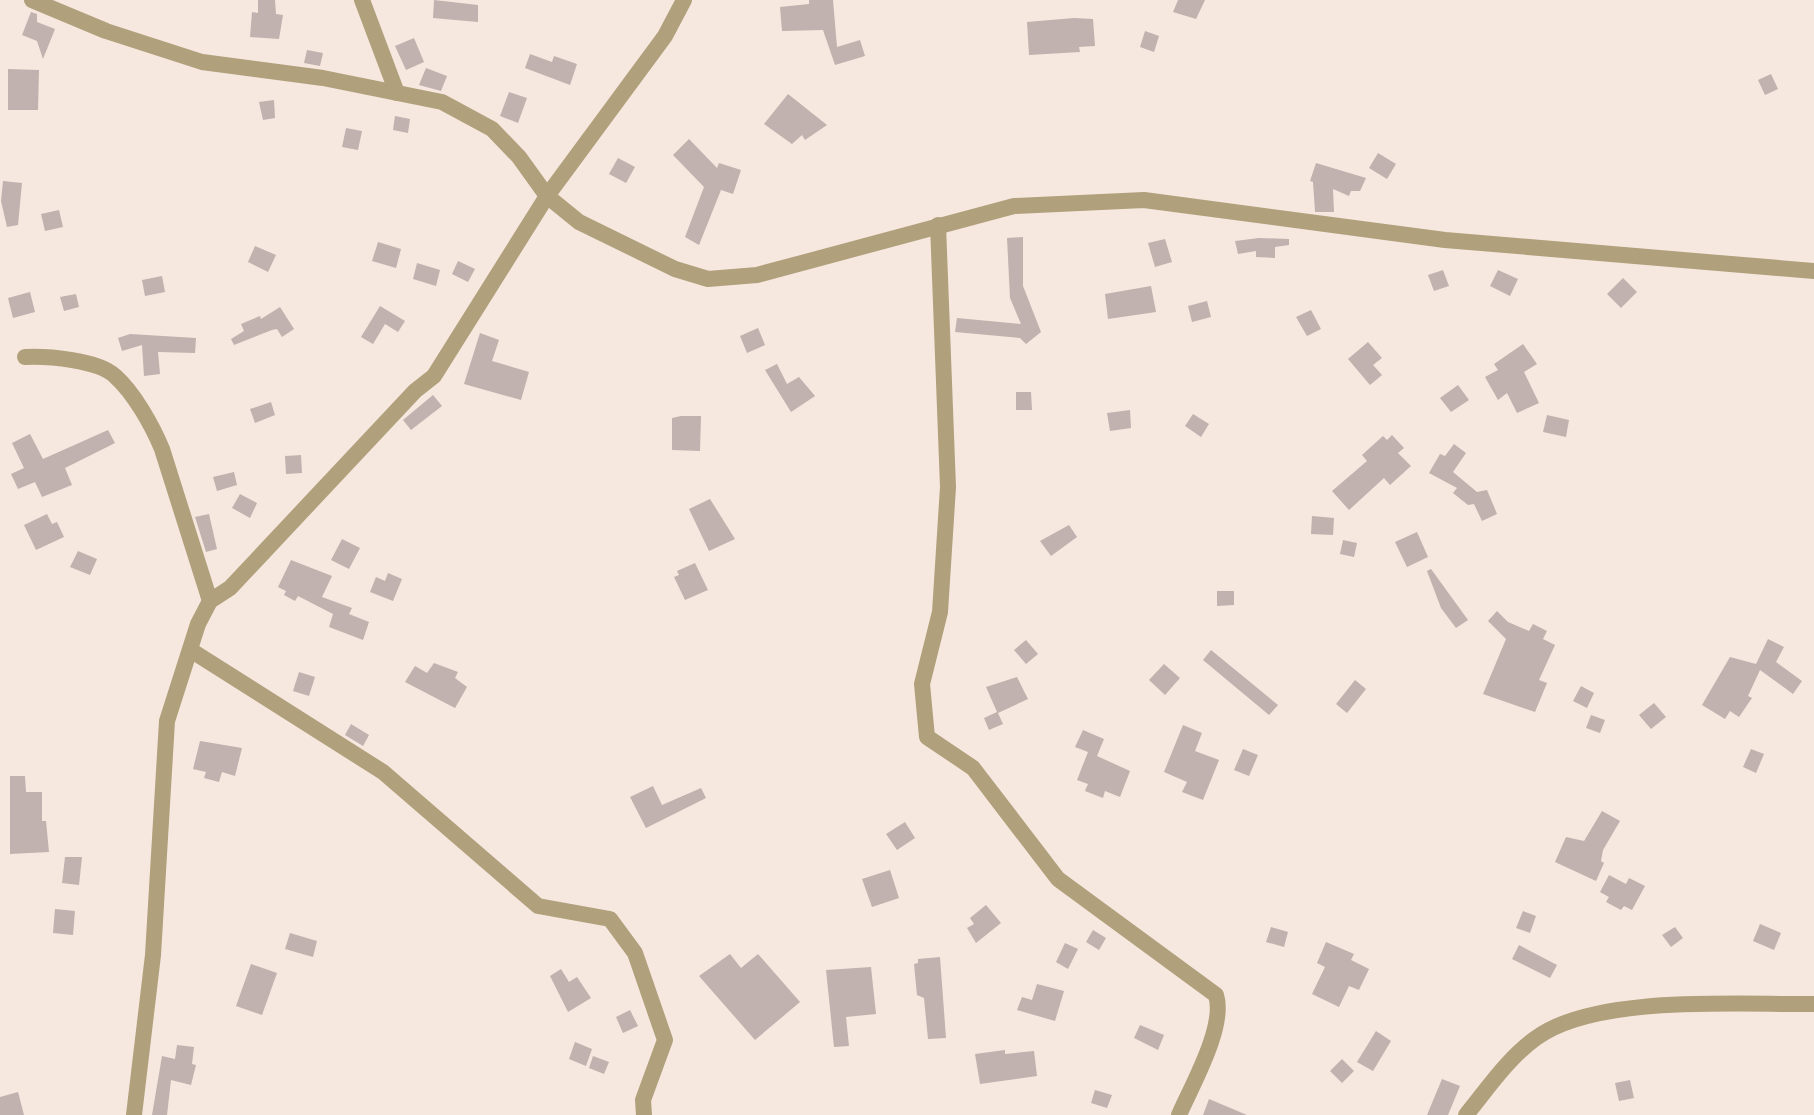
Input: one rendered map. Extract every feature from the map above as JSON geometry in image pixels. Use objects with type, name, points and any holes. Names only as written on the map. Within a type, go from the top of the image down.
[{"type":"street","points":[[32,0],[106,31],[202,62],[323,78],[442,102],[492,129],[519,157],[547,196],[579,222],[675,269],[708,279],[757,275],[1014,206],[1144,200],[1445,240],[1814,271]]},
{"type":"street","points":[[362,0],[397,93]]},
{"type":"street","points":[[134,1115],[153,955],[167,721],[192,651],[198,624],[210,601],[230,588],[415,391],[434,376],[547,196],[665,36],[684,0]]},
{"type":"street","points":[[938,225],[948,487],[940,612],[922,684],[927,737],[973,768],[1058,879],[1216,995],[1219,1004],[1207,1053],[1179,1115]]},
{"type":"street","points":[[25,357],[55,355],[113,374],[154,431],[162,449],[210,601]]},
{"type":"street","points":[[192,651],[383,772],[538,906],[610,919],[635,953],[665,1040],[643,1100],[644,1115]]},
{"type":"street","points":[[1466,1115],[1512,1059],[1537,1037],[1567,1021],[1598,1012],[1674,1006],[1814,1004]]},
{"type":"building","points":[[258,0],[275,0],[276,14],[283,15],[279,39],[250,37],[252,12],[258,13]]},
{"type":"building","points":[[434,0],[478,5],[478,22],[433,18]]},
{"type":"building","points":[[809,0],[833,0],[837,47],[860,40],[865,56],[835,65],[823,30],[782,31],[780,7],[809,4]]},
{"type":"building","points":[[1178,0],[1205,0],[1196,19],[1173,12]]},
{"type":"building","points":[[31,12],[37,14],[37,22],[55,29],[43,59],[37,41],[22,35]]},
{"type":"building","points":[[1093,19],[1095,46],[1079,47],[1080,52],[1029,55],[1027,22]]},
{"type":"building","points":[[1145,31],[1159,36],[1154,52],[1140,47]]},
{"type":"building","points":[[414,38],[424,62],[406,70],[395,46]]},
{"type":"building","points":[[307,50],[323,53],[320,66],[304,63]]},
{"type":"building","points":[[530,54],[552,62],[554,56],[577,64],[570,85],[525,68]]},
{"type":"building","points":[[426,68],[447,76],[441,91],[419,85]]},
{"type":"building","points":[[8,69],[39,70],[38,110],[8,110]]},
{"type":"building","points":[[1771,74],[1778,89],[1765,95],[1758,80]]},
{"type":"building","points":[[509,92],[527,98],[518,123],[500,116]]},
{"type":"building","points":[[788,94],[827,125],[805,140],[802,135],[792,144],[764,124]]},
{"type":"building","points":[[274,100],[275,118],[263,120],[259,102]]},
{"type":"building","points":[[395,116],[410,119],[408,133],[393,130]]},
{"type":"building","points":[[346,128],[362,131],[358,150],[342,147]]},
{"type":"building","points":[[689,139],[717,168],[719,163],[741,170],[733,194],[721,190],[699,245],[685,237],[704,187],[673,155]]},
{"type":"building","points":[[1378,153],[1396,164],[1387,179],[1369,168]]},
{"type":"building","points":[[618,158],[635,167],[626,183],[609,174]]},
{"type":"building","points":[[1316,163],[1366,178],[1360,191],[1351,191],[1349,196],[1333,189],[1334,212],[1315,212],[1313,182],[1310,181]]},
{"type":"building","points":[[3,181],[22,183],[18,225],[7,227],[1,201]]},
{"type":"building","points":[[59,210],[63,227],[45,231],[41,214]]},
{"type":"building","points":[[1023,237],[1023,286],[1041,332],[1026,344],[1020,338],[955,332],[957,318],[1021,324],[1010,298],[1007,238]]},
{"type":"building","points":[[1165,239],[1172,262],[1155,267],[1148,243]]},
{"type":"building","points":[[1289,239],[1289,245],[1275,247],[1275,258],[1256,257],[1256,251],[1238,254],[1235,241]]},
{"type":"building","points":[[378,242],[401,249],[396,268],[372,261]]},
{"type":"building","points":[[255,246],[276,255],[268,272],[248,262]]},
{"type":"building","points":[[458,261],[475,269],[468,282],[452,274]]},
{"type":"building","points":[[417,263],[440,270],[436,286],[413,279]]},
{"type":"building","points":[[1443,270],[1449,286],[1434,291],[1428,275]]},
{"type":"building","points":[[1498,270],[1518,279],[1510,296],[1490,286]]},
{"type":"building","points":[[162,276],[165,292],[145,296],[142,280]]},
{"type":"building","points":[[1623,278],[1637,292],[1621,308],[1607,294]]},
{"type":"building","points":[[1151,286],[1156,312],[1108,319],[1105,294]]},
{"type":"building","points":[[30,292],[35,312],[13,318],[8,298]]},
{"type":"building","points":[[76,294],[79,307],[64,311],[60,297]]},
{"type":"building","points":[[1207,301],[1211,317],[1192,322],[1188,306]]},
{"type":"building","points":[[380,306],[405,321],[398,332],[385,324],[373,344],[361,337]]},
{"type":"building","points":[[280,307],[294,329],[282,337],[277,329],[272,330],[234,345],[231,339],[244,331],[241,324],[260,316],[261,319]]},
{"type":"building","points":[[1311,310],[1321,329],[1307,336],[1296,317]]},
{"type":"building","points":[[758,328],[765,345],[747,353],[740,336]]},
{"type":"building","points":[[480,333],[499,340],[492,361],[529,372],[521,400],[464,384]]},
{"type":"building","points":[[130,334],[196,338],[195,353],[158,352],[160,374],[144,376],[142,345],[122,351],[118,338]]},
{"type":"building","points":[[1368,342],[1382,358],[1373,365],[1382,375],[1370,385],[1348,359]]},
{"type":"building","points":[[1523,344],[1537,364],[1524,372],[1539,403],[1517,413],[1507,393],[1498,400],[1485,377],[1498,370],[1494,364]]},
{"type":"building","points":[[777,364],[787,384],[799,377],[815,396],[791,412],[765,370]]},
{"type":"building","points":[[1458,385],[1469,400],[1451,412],[1440,398]]},
{"type":"building","points":[[1016,392],[1031,392],[1032,410],[1016,410]]},
{"type":"building","points":[[433,395],[442,406],[411,430],[403,420]]},
{"type":"building","points":[[271,402],[275,415],[255,423],[250,409]]},
{"type":"building","points":[[1130,410],[1131,428],[1110,431],[1107,413]]},
{"type":"building","points":[[1193,414],[1209,424],[1201,437],[1185,426]]},
{"type":"building","points":[[1547,415],[1569,420],[1566,437],[1543,432]]},
{"type":"building","points":[[701,416],[700,451],[672,450],[672,418]]},
{"type":"building","points":[[108,430],[115,443],[65,468],[72,485],[42,497],[35,482],[18,489],[11,474],[24,468],[12,443],[30,434],[43,459]]},
{"type":"building","points":[[1392,435],[1404,448],[1398,453],[1411,466],[1390,485],[1384,478],[1349,510],[1332,491],[1367,461],[1362,455],[1383,436],[1387,440]]},
{"type":"building","points":[[1454,444],[1466,453],[1453,472],[1477,492],[1487,490],[1497,514],[1482,521],[1474,504],[1468,505],[1453,493],[1457,488],[1429,473],[1440,454],[1445,456]]},
{"type":"building","points":[[301,455],[302,473],[286,474],[285,456]]},
{"type":"building","points":[[234,472],[237,485],[217,491],[213,477]]},
{"type":"building","points":[[240,494],[257,503],[250,518],[232,508]]},
{"type":"building","points":[[710,499],[735,539],[709,551],[689,509]]},
{"type":"building","points":[[47,514],[52,524],[57,522],[64,537],[36,550],[24,525]]},
{"type":"building","points":[[209,514],[217,549],[206,552],[195,517]]},
{"type":"building","points":[[1312,516],[1334,518],[1333,535],[1311,534]]},
{"type":"building","points":[[1069,525],[1077,537],[1051,556],[1040,541]]},
{"type":"building","points":[[1417,532],[1428,557],[1407,567],[1395,542]]},
{"type":"building","points":[[342,539],[360,548],[349,569],[331,560]]},
{"type":"building","points":[[1343,540],[1357,543],[1354,557],[1340,554]]},
{"type":"building","points":[[78,551],[97,559],[90,575],[70,567]]},
{"type":"building","points":[[291,560],[332,576],[322,597],[352,608],[349,614],[369,622],[363,640],[329,627],[333,614],[298,596],[295,601],[284,595],[286,591],[278,587]]},
{"type":"building","points":[[695,563],[708,590],[685,600],[674,577],[679,575],[677,571]]},
{"type":"building","points":[[1431,569],[1468,620],[1456,628],[1441,608],[1427,571]]},
{"type":"building","points":[[388,573],[402,579],[393,601],[370,592],[376,577],[385,581]]},
{"type":"building","points":[[1217,591],[1234,591],[1234,605],[1217,606]]},
{"type":"building","points":[[1497,611],[1508,622],[1529,631],[1533,624],[1547,631],[1543,639],[1555,645],[1539,680],[1547,683],[1535,712],[1483,694],[1506,639],[1488,621]]},
{"type":"building","points":[[1768,639],[1784,647],[1776,662],[1802,681],[1793,694],[1760,670],[1748,696],[1752,698],[1739,717],[1730,711],[1725,719],[1702,705],[1730,657],[1756,664]]},
{"type":"building","points":[[1026,640],[1038,654],[1026,664],[1014,650]]},
{"type":"building","points":[[1211,650],[1278,705],[1269,715],[1203,660]]},
{"type":"building","points":[[434,663],[458,672],[455,678],[467,687],[455,708],[405,682],[415,666],[427,673]]},
{"type":"building","points":[[1164,664],[1180,678],[1165,695],[1149,680]]},
{"type":"building","points":[[299,672],[315,677],[309,696],[293,691]]},
{"type":"building","points":[[1017,677],[1028,699],[998,713],[1003,724],[989,730],[984,718],[997,712],[986,687]]},
{"type":"building","points":[[1355,680],[1366,689],[1347,713],[1336,704]]},
{"type":"building","points":[[1581,686],[1594,693],[1587,708],[1573,701]]},
{"type":"building","points":[[1654,703],[1666,717],[1651,729],[1639,715]]},
{"type":"building","points":[[1591,715],[1605,720],[1600,733],[1586,728]]},
{"type":"building","points":[[351,724],[369,735],[363,746],[345,735]]},
{"type":"building","points":[[1183,725],[1202,733],[1195,751],[1219,760],[1203,800],[1182,792],[1187,782],[1164,772]]},
{"type":"building","points":[[1083,730],[1104,739],[1097,756],[1130,771],[1120,797],[1105,791],[1103,798],[1085,791],[1088,784],[1077,780],[1088,752],[1075,747]]},
{"type":"building","points":[[200,741],[242,748],[235,776],[222,772],[219,782],[204,778],[206,772],[193,769]]},
{"type":"building","points":[[1243,749],[1258,755],[1249,776],[1234,770]]},
{"type":"building","points":[[1751,749],[1764,754],[1756,773],[1743,767]]},
{"type":"building","points":[[10,776],[25,776],[26,792],[42,792],[42,821],[46,821],[49,852],[10,854]]},
{"type":"building","points":[[653,786],[662,805],[701,788],[706,798],[646,828],[630,797]]},
{"type":"building","points":[[1602,811],[1620,821],[1603,850],[1601,861],[1604,863],[1596,881],[1555,862],[1566,837],[1584,841]]},
{"type":"building","points":[[905,822],[915,838],[897,850],[886,834]]},
{"type":"building","points":[[65,857],[82,857],[79,885],[62,883]]},
{"type":"building","points":[[890,870],[899,898],[872,907],[862,879]]},
{"type":"building","points":[[1609,875],[1626,884],[1629,878],[1645,886],[1632,910],[1624,906],[1621,910],[1606,902],[1609,897],[1600,892]]},
{"type":"building","points":[[986,905],[1001,923],[976,943],[967,928],[974,924],[970,918]]},
{"type":"building","points":[[55,909],[75,911],[73,935],[53,933]]},
{"type":"building","points":[[1523,911],[1536,916],[1530,933],[1516,928]]},
{"type":"building","points":[[1760,924],[1781,933],[1774,950],[1753,941]]},
{"type":"building","points":[[1271,927],[1288,932],[1284,947],[1266,942]]},
{"type":"building","points":[[1675,927],[1683,938],[1671,947],[1662,935]]},
{"type":"building","points":[[1093,930],[1106,938],[1099,950],[1086,942]]},
{"type":"building","points":[[290,933],[317,941],[313,957],[285,949]]},
{"type":"building","points":[[1326,942],[1354,954],[1351,960],[1369,969],[1359,990],[1349,986],[1339,1007],[1312,994],[1325,967],[1317,963]]},
{"type":"building","points":[[1065,943],[1078,949],[1068,969],[1056,962]]},
{"type":"building","points":[[1519,945],[1557,965],[1550,978],[1512,959]]},
{"type":"building","points":[[730,954],[741,968],[758,954],[800,1002],[755,1040],[699,976]]},
{"type":"building","points":[[940,957],[946,1038],[928,1039],[924,998],[917,995],[914,964],[918,963],[918,959]]},
{"type":"building","points":[[251,964],[277,973],[262,1015],[236,1006]]},
{"type":"building","points":[[871,967],[876,1014],[846,1017],[849,1046],[834,1047],[826,970]]},
{"type":"building","points":[[561,969],[569,982],[577,977],[591,998],[568,1012],[550,976]]},
{"type":"building","points":[[1037,984],[1064,991],[1055,1021],[1017,1010],[1022,997],[1032,1000]]},
{"type":"building","points":[[630,1010],[638,1026],[623,1033],[616,1017]]},
{"type":"building","points":[[1140,1025],[1164,1035],[1158,1050],[1134,1038]]},
{"type":"building","points":[[1376,1031],[1391,1041],[1373,1071],[1357,1062]]},
{"type":"building","points":[[575,1042],[592,1049],[586,1066],[569,1059]]},
{"type":"building","points":[[177,1045],[194,1047],[192,1064],[196,1065],[191,1085],[171,1080],[167,1115],[152,1115],[162,1056],[175,1059]]},
{"type":"building","points":[[1005,1050],[1005,1054],[1034,1051],[1037,1076],[980,1084],[975,1054]]},
{"type":"building","points":[[593,1056],[609,1062],[604,1074],[589,1068]]},
{"type":"building","points":[[1342,1059],[1354,1071],[1342,1083],[1330,1071]]},
{"type":"building","points":[[1442,1079],[1460,1086],[1448,1115],[1427,1115]]},
{"type":"building","points":[[1630,1080],[1634,1098],[1619,1101],[1615,1083]]},
{"type":"building","points":[[1095,1090],[1112,1095],[1107,1108],[1091,1103]]},
{"type":"building","points":[[18,1092],[24,1115],[0,1115],[0,1097]]},
{"type":"building","points":[[1209,1099],[1247,1115],[1203,1115]]}]
